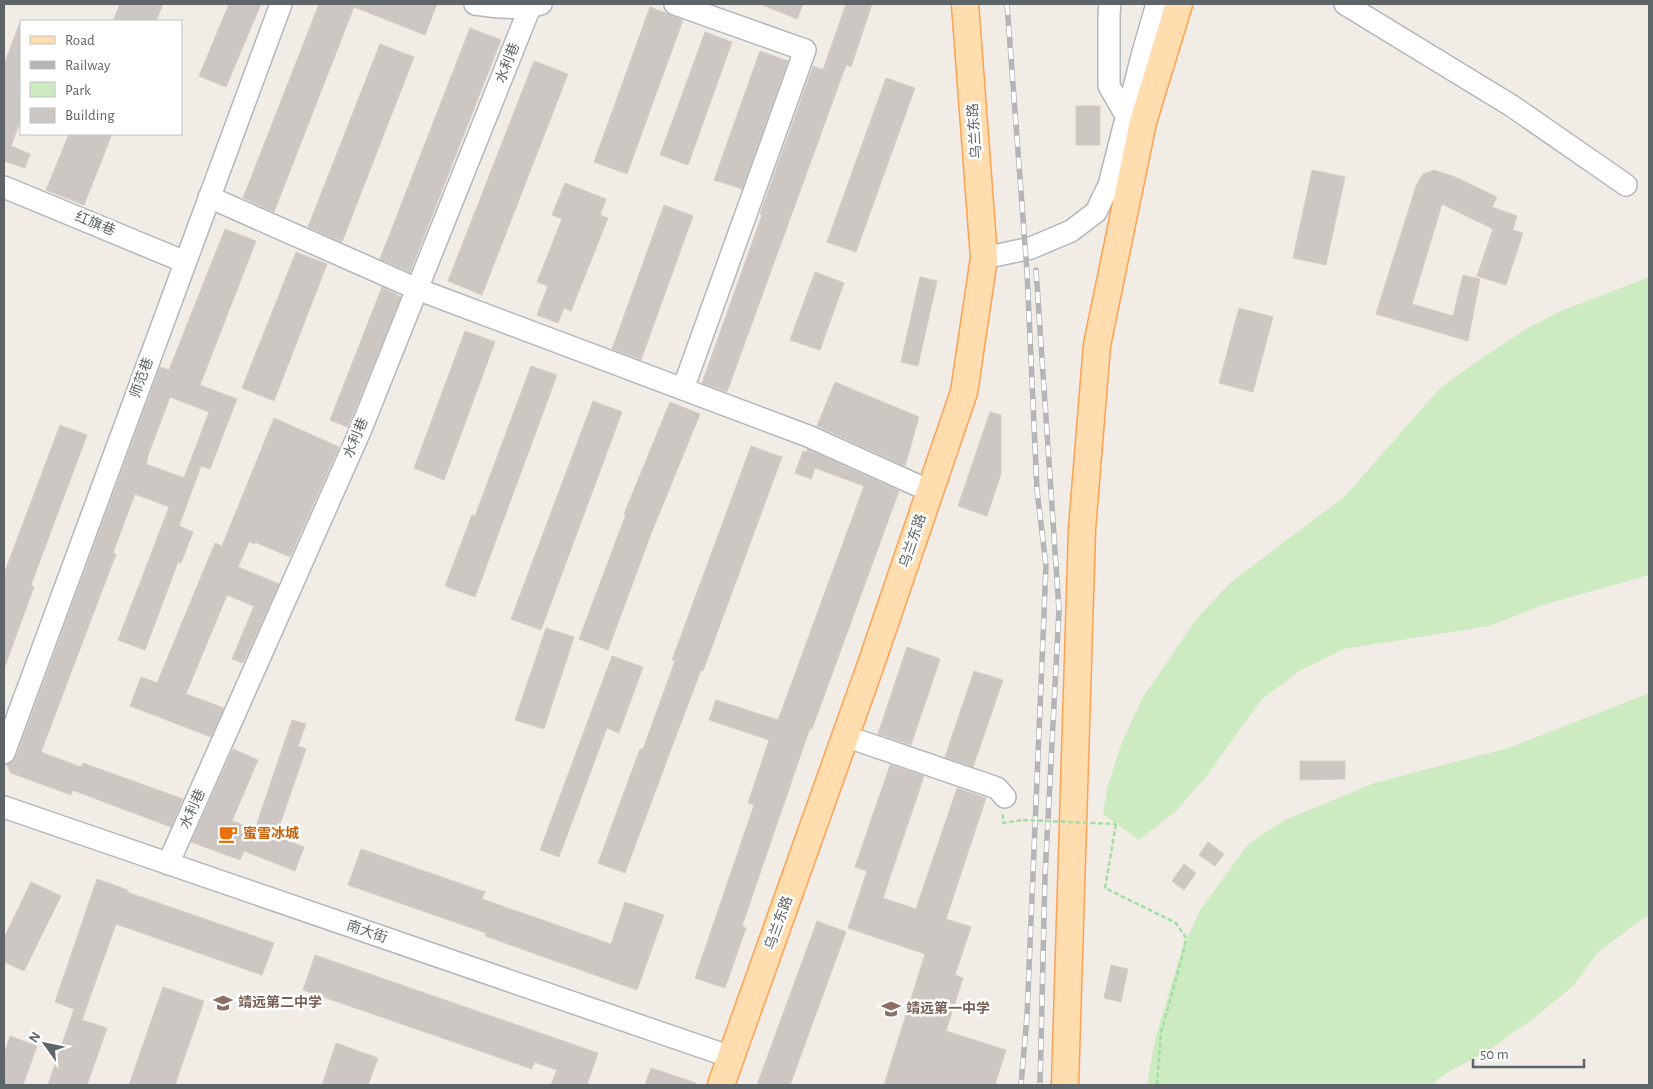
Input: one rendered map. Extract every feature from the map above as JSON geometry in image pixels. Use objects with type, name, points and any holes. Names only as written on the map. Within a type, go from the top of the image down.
[{"type":"main road","name":"乌兰东路","points":[[721,1085],[845,736],[964,392],[984,258],[965,4]]},
{"type":"main road","points":[[1065,1085],[1082,529],[1097,345],[1143,122],[1180,4]]},
{"type":"street","name":"师范巷","points":[[4,753],[281,4]]},
{"type":"street","points":[[475,4],[496,7],[537,5]]},
{"type":"street","points":[[675,4],[806,50],[683,389]]},
{"type":"street","points":[[1110,4],[1108,14],[1109,86],[1127,117]]},
{"type":"street","points":[[984,258],[1031,248],[1071,231],[1096,212],[1109,185],[1157,4]]},
{"type":"street","points":[[1345,4],[1512,106],[1626,185]]},
{"type":"street","name":"水利巷","points":[[168,864],[361,429],[417,289],[537,5]]},
{"type":"street","name":"红旗巷","points":[[4,187],[185,262]]},
{"type":"street","points":[[210,196],[417,289],[808,436],[930,491]]},
{"type":"street","points":[[845,736],[997,788],[1005,797]]},
{"type":"street","name":"南大街","points":[[4,807],[731,1057]]},
{"type":"path","points":[[1023,820],[1116,824],[1105,888],[1176,923],[1186,938],[1161,1033],[1157,1085]]},
{"type":"green space","points":[[1649,277],[1649,575],[1546,604],[1489,626],[1344,649],[1301,670],[1261,700],[1205,778],[1175,812],[1139,840],[1103,814],[1107,788],[1122,742],[1142,699],[1197,618],[1230,583],[1346,495],[1440,388],[1524,330],[1561,311]]},
{"type":"green space","points":[[1649,693],[1649,917],[1642,919],[1598,952],[1573,986],[1533,1019],[1487,1051],[1445,1074],[1431,1085],[1147,1085],[1155,1039],[1182,950],[1200,910],[1249,843],[1285,820],[1374,783],[1509,748]]},
{"type":"building","points":[[120,4],[163,4],[156,20],[113,20]]},
{"type":"building","points":[[229,4],[261,4],[226,87],[199,76]]},
{"type":"building","points":[[319,4],[437,4],[425,35],[354,7],[274,212],[243,198]]},
{"type":"building","points":[[760,4],[803,4],[797,19]]},
{"type":"building","points":[[846,4],[872,4],[851,67],[846,65],[727,392],[702,383],[813,66],[823,70]]},
{"type":"building","points":[[650,7],[683,20],[627,174],[594,162]]},
{"type":"building","points":[[20,22],[20,122],[11,146],[30,154],[25,168],[4,161],[4,65]]},
{"type":"building","points":[[470,28],[501,40],[410,272],[380,259]]},
{"type":"building","points":[[705,32],[732,42],[688,165],[660,155]]},
{"type":"building","points":[[380,44],[414,57],[342,242],[308,227]]},
{"type":"building","points":[[760,51],[788,61],[742,189],[714,180]]},
{"type":"building","points":[[534,61],[568,74],[482,295],[448,281]]},
{"type":"building","points":[[886,78],[915,88],[856,252],[827,242]]},
{"type":"building","points":[[1076,106],[1100,106],[1100,145],[1076,145]]},
{"type":"building","points":[[69,135],[112,135],[84,205],[46,190]]},
{"type":"building","points":[[1312,170],[1345,177],[1326,265],[1293,258]]},
{"type":"building","points":[[1434,170],[1455,177],[1497,197],[1492,207],[1517,216],[1513,230],[1523,233],[1506,285],[1477,276],[1493,229],[1442,204],[1412,304],[1453,316],[1463,275],[1480,279],[1468,341],[1376,314],[1416,186],[1423,174]]},
{"type":"building","points":[[565,183],[606,199],[600,215],[608,218],[571,311],[564,308],[558,323],[537,315],[548,286],[537,282],[562,219],[552,215]]},
{"type":"building","points":[[664,205],[693,216],[641,360],[612,349]]},
{"type":"building","points":[[225,229],[256,241],[200,385],[237,399],[210,469],[201,466],[179,526],[193,532],[181,563],[178,562],[145,650],[118,640],[169,507],[135,494],[113,553],[116,554],[41,752],[81,767],[83,763],[183,799],[171,827],[72,790],[71,795],[11,773],[7,765],[16,757],[160,367],[169,370]],"holes":[[[170,397],[209,412],[184,478],[146,464]]]},
{"type":"building","points":[[296,252],[327,264],[274,401],[242,388]]},
{"type":"building","points":[[815,272],[844,283],[820,350],[790,340]]},
{"type":"building","points":[[920,277],[937,281],[918,366],[901,362]]},
{"type":"building","points":[[382,287],[401,297],[348,427],[330,420]]},
{"type":"building","points":[[1239,308],[1273,317],[1253,392],[1219,383]]},
{"type":"building","points":[[465,331],[495,342],[444,480],[414,468]]},
{"type":"building","points":[[531,366],[557,375],[475,597],[445,586],[472,515],[475,516]]},
{"type":"building","points":[[835,382],[919,417],[905,466],[817,426]]},
{"type":"building","points":[[593,401],[622,412],[541,630],[511,619]]},
{"type":"building","points":[[670,402],[700,414],[651,534],[608,650],[579,639],[626,514],[624,514]]},
{"type":"building","points":[[990,412],[1001,415],[1001,474],[987,516],[958,506]]},
{"type":"building","points":[[274,418],[339,447],[290,557],[255,542],[255,544],[249,542],[238,567],[279,584],[243,663],[232,659],[254,606],[227,595],[186,694],[224,708],[211,737],[130,706],[141,677],[157,683],[215,543],[222,546]]},
{"type":"building","points":[[60,425],[87,435],[31,585],[34,587],[5,666],[4,574]]},
{"type":"building","points":[[751,446],[782,457],[703,671],[701,670],[625,873],[598,863],[640,749],[643,749],[675,661],[672,660]]},
{"type":"building","points":[[807,449],[899,491],[812,729],[810,728],[742,926],[746,928],[725,988],[695,978],[754,805],[748,803],[769,740],[709,720],[716,700],[778,720],[864,486],[815,468],[811,479],[795,473],[803,451],[807,452]]},
{"type":"building","points":[[546,628],[574,637],[544,729],[515,720]]},
{"type":"building","points":[[907,647],[940,659],[911,745],[878,734]]},
{"type":"building","points":[[612,656],[643,667],[619,733],[607,728],[559,857],[540,850]]},
{"type":"building","points":[[974,671],[1003,680],[973,767],[945,757]]},
{"type":"building","points":[[292,720],[306,724],[298,746],[306,749],[276,836],[304,847],[295,871],[244,851],[240,860],[191,842],[233,749],[258,760],[232,821],[255,829]]},
{"type":"building","points":[[1300,761],[1345,761],[1345,779],[1300,780]]},
{"type":"building","points":[[890,765],[924,776],[883,898],[916,909],[957,788],[986,798],[946,919],[971,927],[955,975],[963,978],[946,1031],[1006,1050],[995,1085],[884,1085],[925,954],[848,928],[867,871],[855,867]]},
{"type":"building","points":[[1208,842],[1224,854],[1215,866],[1199,855]]},
{"type":"building","points":[[361,849],[485,892],[482,899],[611,944],[625,902],[664,915],[637,990],[485,936],[486,933],[348,885]]},
{"type":"building","points":[[1184,864],[1196,873],[1184,890],[1172,881]]},
{"type":"building","points":[[97,879],[128,890],[127,892],[274,943],[262,975],[116,924],[82,1020],[107,1028],[87,1085],[48,1085],[74,1009],[55,1002]]},
{"type":"building","points":[[31,882],[61,896],[24,971],[4,962],[4,938]]},
{"type":"building","points":[[817,921],[846,932],[790,1085],[757,1085]]},
{"type":"building","points":[[315,955],[598,1053],[587,1085],[551,1085],[557,1070],[534,1062],[532,1069],[303,990]]},
{"type":"building","points":[[1111,965],[1128,969],[1121,1002],[1104,998]]},
{"type":"building","points":[[163,987],[204,1001],[175,1085],[129,1085]]},
{"type":"building","points":[[10,1036],[37,1046],[23,1085],[4,1085],[4,1054]]},
{"type":"building","points":[[336,1043],[378,1058],[368,1085],[322,1085]]},
{"type":"building","points":[[651,1068],[696,1083],[695,1085],[645,1085]]},
{"type":"railway","points":[[1007,4],[1027,272],[1037,490],[1046,566],[1027,1016],[1021,1085]]},
{"type":"railway","points":[[1036,270],[1059,610],[1045,876],[1040,1085]]},
{"type":"place","name":"蜜雪冰城","points":[[228,834]]},
{"type":"place","name":"靖远第二中学","points":[[223,1003]]},
{"type":"place","name":"靖远第一中学","points":[[891,1009]]}]
